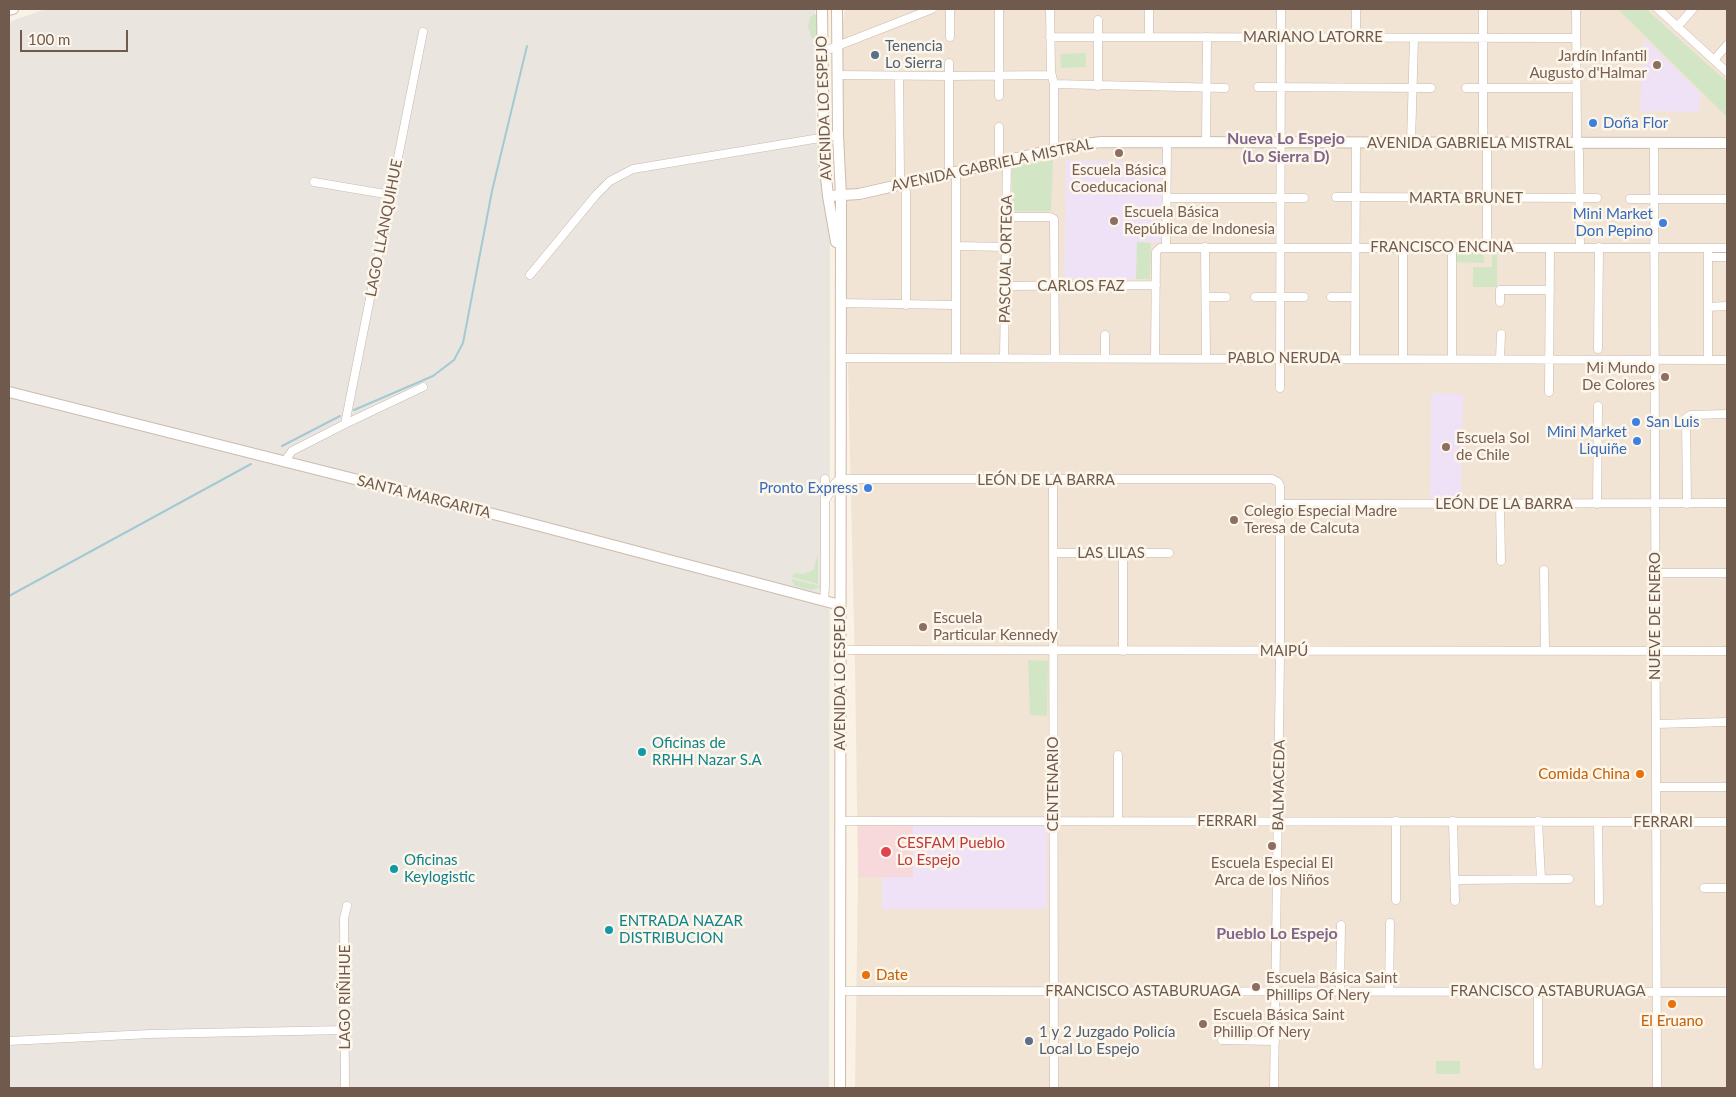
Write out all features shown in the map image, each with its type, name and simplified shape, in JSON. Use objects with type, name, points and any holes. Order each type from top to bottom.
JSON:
[{"type":"main road","points":[[9,10],[13,9]]},
{"type":"main road","name":"AVENIDA LO ESPEJO","points":[[822,9],[823,138],[828,196],[840,267]]},
{"type":"main road","name":"AVENIDA LO ESPEJO","points":[[837,9],[836,75],[841,196],[840,1088]]},
{"type":"main road","name":"AVENIDA GABRIELA MISTRAL","points":[[828,196],[859,194],[1054,150],[1102,142],[1727,143]]},
{"type":"main road","name":"SANTA MARGARITA","points":[[9,392],[517,520],[840,605]]},
{"type":"street","points":[[822,52],[932,9]]},
{"type":"street","points":[[950,9],[950,37]]},
{"type":"street","points":[[999,9],[999,96]]},
{"type":"street","points":[[1050,9],[1051,75],[1054,84],[1054,150]]},
{"type":"street","points":[[1149,9],[1149,37]]},
{"type":"street","points":[[1280,388],[1282,9]]},
{"type":"street","points":[[1356,9],[1356,38]]},
{"type":"street","points":[[1483,9],[1483,134],[1487,151],[1487,248]]},
{"type":"street","points":[[1576,9],[1580,247]]},
{"type":"street","points":[[1658,9],[1727,72]]},
{"type":"street","points":[[1677,27],[1692,10]]},
{"type":"street","points":[[1098,20],[1098,86]]},
{"type":"street","name":"LAGO LLANQUIHUE","points":[[345,424],[423,32]]},
{"type":"street","name":"MARIANO LATORRE","points":[[1050,37],[1576,38]]},
{"type":"street","points":[[1206,142],[1207,37]]},
{"type":"street","points":[[1411,142],[1414,38]]},
{"type":"street","points":[[1714,60],[1727,45]]},
{"type":"street","points":[[950,63],[952,172],[956,246],[956,358]]},
{"type":"street","points":[[836,75],[1051,75]]},
{"type":"street","points":[[899,76],[900,176],[906,192],[906,304]]},
{"type":"street","points":[[1054,84],[1225,88]]},
{"type":"street","points":[[1258,87],[1431,88]]},
{"type":"street","points":[[1466,88],[1576,88]]},
{"type":"street","name":"PASCUAL ORTEGA","points":[[999,127],[1006,217],[1004,358]]},
{"type":"street","points":[[530,276],[596,195],[610,181],[633,169],[838,135]]},
{"type":"street","points":[[1166,248],[1167,142]]},
{"type":"street","points":[[1355,358],[1356,142]]},
{"type":"street","name":"NUEVE DE ENERO","points":[[1654,143],[1653,360],[1657,1088]]},
{"type":"street","points":[[314,182],[391,196]]},
{"type":"street","name":"MARTA BRUNET","points":[[1336,197],[1597,198]]},
{"type":"street","points":[[1166,198],[1304,198]]},
{"type":"street","points":[[1630,199],[1727,199]]},
{"type":"street","points":[[1006,217],[1053,218],[1055,358]]},
{"type":"street","points":[[956,246],[1006,247]]},
{"type":"street","points":[[1403,247],[1403,359]]},
{"type":"street","points":[[1452,247],[1452,359]]},
{"type":"street","points":[[1598,349],[1599,247]]},
{"type":"street","name":"FRANCISCO ENCINA","points":[[1156,285],[1157,249],[1166,248],[1727,248]]},
{"type":"street","points":[[1206,248],[1206,358]]},
{"type":"street","points":[[1549,392],[1550,248]]},
{"type":"street","points":[[1708,248],[1708,360]]},
{"type":"street","points":[[1708,257],[1727,257]]},
{"type":"street","points":[[1156,285],[1156,358]]},
{"type":"street","name":"CARLOS FAZ","points":[[1005,286],[1156,285]]},
{"type":"street","points":[[1500,302],[1500,290],[1550,290]]},
{"type":"street","points":[[1206,297],[1226,297]]},
{"type":"street","points":[[1255,297],[1304,297]]},
{"type":"street","points":[[1331,297],[1355,297]]},
{"type":"street","points":[[840,303],[956,305]]},
{"type":"street","points":[[1708,306],[1727,306]]},
{"type":"street","points":[[1500,359],[1501,334]]},
{"type":"street","points":[[1105,335],[1105,358]]},
{"type":"street","name":"PABLO NERUDA","points":[[840,358],[1727,360]]},
{"type":"street","points":[[284,462],[292,451],[423,387]]},
{"type":"street","points":[[1597,504],[1598,406]]},
{"type":"street","points":[[1687,504],[1686,418],[1691,414],[1727,414]]},
{"type":"street","name":"AVENIDA LO ESPEJO","points":[[824,600],[826,586],[825,479]]},
{"type":"street","points":[[825,502],[840,479]]},
{"type":"street","name":"LEÓN DE LA BARRA","points":[[840,479],[1272,479],[1278,482]]},
{"type":"street","name":"CENTENARIO","points":[[1053,480],[1054,1088]]},
{"type":"street","name":"BALMACEDA","points":[[1274,1088],[1280,651],[1280,486],[1278,482]]},
{"type":"street","name":"LEÓN DE LA BARRA","points":[[1280,504],[1727,503]]},
{"type":"street","points":[[1500,504],[1501,561]]},
{"type":"street","name":"LAS LILAS","points":[[1053,553],[1169,553]]},
{"type":"street","points":[[1123,553],[1123,651]]},
{"type":"street","points":[[1544,570],[1545,651]]},
{"type":"street","points":[[1655,573],[1727,573]]},
{"type":"street","name":"MAIPÚ","points":[[841,650],[1727,651]]},
{"type":"street","points":[[1656,724],[1727,722]]},
{"type":"street","points":[[1118,754],[1118,821]]},
{"type":"street","points":[[1656,788],[1727,786]]},
{"type":"street","name":"FERRARI","points":[[840,821],[1727,822]]},
{"type":"street","points":[[1396,821],[1396,900]]},
{"type":"street","points":[[1453,821],[1455,901]]},
{"type":"street","points":[[1538,822],[1541,880]]},
{"type":"street","points":[[1598,822],[1599,902]]},
{"type":"street","points":[[1454,880],[1569,879]]},
{"type":"street","points":[[1704,888],[1727,888]]},
{"type":"street","name":"LAGO RIÑIHUE","points":[[345,1088],[344,918],[347,906]]},
{"type":"street","points":[[1389,991],[1390,922]]},
{"type":"street","points":[[1340,991],[1342,925]]},
{"type":"street","name":"FRANCISCO ASTABURUAGA","points":[[840,991],[1727,992]]},
{"type":"street","points":[[1538,991],[1538,1065]]},
{"type":"street","points":[[9,1041],[150,1034],[346,1030]]},
{"type":"street","points":[[1222,1040],[1275,1041]]},
{"type":"shaded area","points":[[46,9],[815,9],[816,136],[830,243],[829,1088],[9,1088],[9,22]]},
{"type":"shaded area","points":[[845,9],[1727,9],[1727,1088],[855,1088],[858,877],[842,31]]},
{"type":"shaded area","name":"Jardín Infantil Augusto d'Halmar","points":[[1644,38],[1700,93],[1699,112],[1640,111]]},
{"type":"shaded area","name":"Escuela Básica República de Indonesia","points":[[1066,160],[1162,163],[1163,242],[1137,242],[1136,279],[1064,278]]},
{"type":"shaded area","name":"Escuela Sol de Chile","points":[[1431,393],[1463,394],[1461,500],[1430,499]]},
{"type":"shaded area","name":"CESFAM Pueblo Lo Espejo","points":[[858,826],[913,826],[913,877],[858,877]]},
{"type":"shaded area","points":[[913,826],[1043,826],[1047,831],[1047,909],[882,909],[882,877],[913,877]]},
{"type":"green space","points":[[1618,9],[1646,9],[1727,82],[1727,117]]},
{"type":"green space","points":[[814,14],[818,15],[818,40],[815,41],[811,37],[808,27],[810,18]]},
{"type":"green space","points":[[1086,53],[1086,67],[1061,68],[1060,54]]},
{"type":"green space","points":[[1053,160],[1051,211],[1012,211],[1012,166]]},
{"type":"green space","points":[[1137,242],[1151,243],[1150,279],[1136,279]]},
{"type":"green space","points":[[1455,250],[1484,250],[1484,263],[1455,262]]},
{"type":"green space","points":[[1492,251],[1497,252],[1497,287],[1473,287],[1473,267],[1492,267]]},
{"type":"green space","points":[[818,554],[818,584],[791,577],[796,573],[804,574],[813,570]]},
{"type":"green space","points":[[791,579],[820,587],[811,590],[795,586]]},
{"type":"green space","points":[[1028,660],[1048,661],[1047,716],[1030,715]]},
{"type":"green space","points":[[1436,1061],[1460,1061],[1460,1074],[1436,1074]]},
{"type":"waterway","points":[[354,410],[433,376],[454,360],[463,343],[492,191],[527,46]]},
{"type":"waterway","points":[[282,446],[340,416]]},
{"type":"waterway","points":[[9,596],[251,464]]},
{"type":"place","name":"Tenencia Lo Sierra","points":[[875,55]]},
{"type":"place","name":"Jardín Infantil Augusto d'Halmar","points":[[1657,65]]},
{"type":"place","name":"Doña Flor","points":[[1593,123]]},
{"type":"place","name":"Escuela Básica Coeducacional","points":[[1119,153]]},
{"type":"place","name":"Escuela Básica República de Indonesia","points":[[1114,221]]},
{"type":"place","name":"Mini Market Don Pepino","points":[[1663,223]]},
{"type":"place","name":"Mi Mundo De Colores","points":[[1665,377]]},
{"type":"place","name":"San Luis","points":[[1636,422]]},
{"type":"place","name":"Mini Market Liquiñe","points":[[1637,441]]},
{"type":"place","name":"Escuela Sol de Chile","points":[[1446,447]]},
{"type":"place","name":"Pronto Express","points":[[868,488]]},
{"type":"place","name":"Colegio Especial Madre Teresa de Calcuta","points":[[1234,520]]},
{"type":"place","name":"Escuela Particular Kennedy","points":[[923,627]]},
{"type":"place","name":"Oficinas de RRHH Nazar S.A","points":[[642,752]]},
{"type":"place","name":"Comida China","points":[[1640,774]]},
{"type":"place","name":"Escuela Especial El Arca de los Niños","points":[[1272,846]]},
{"type":"place","name":"CESFAM Pueblo Lo Espejo","points":[[886,852]]},
{"type":"place","name":"Oficinas Keylogistic","points":[[394,869]]},
{"type":"place","name":"ENTRADA NAZAR DISTRIBUCION","points":[[609,930]]},
{"type":"place","name":"Date","points":[[866,975]]},
{"type":"place","name":"Escuela Básica Saint Phillips Of Nery","points":[[1256,987]]},
{"type":"place","name":"El Eruano","points":[[1672,1004]]},
{"type":"place","name":"Escuela Básica Saint Phillip Of Nery","points":[[1203,1024]]},
{"type":"place","name":"1 y 2 Juzgado Policía Local Lo Espejo","points":[[1029,1041]]},
{"type":"district","name":"Nueva Lo Espejo (Lo Sierra D)","points":[[1286,148]]},
{"type":"district","name":"Pueblo Lo Espejo","points":[[1277,934]]}]
